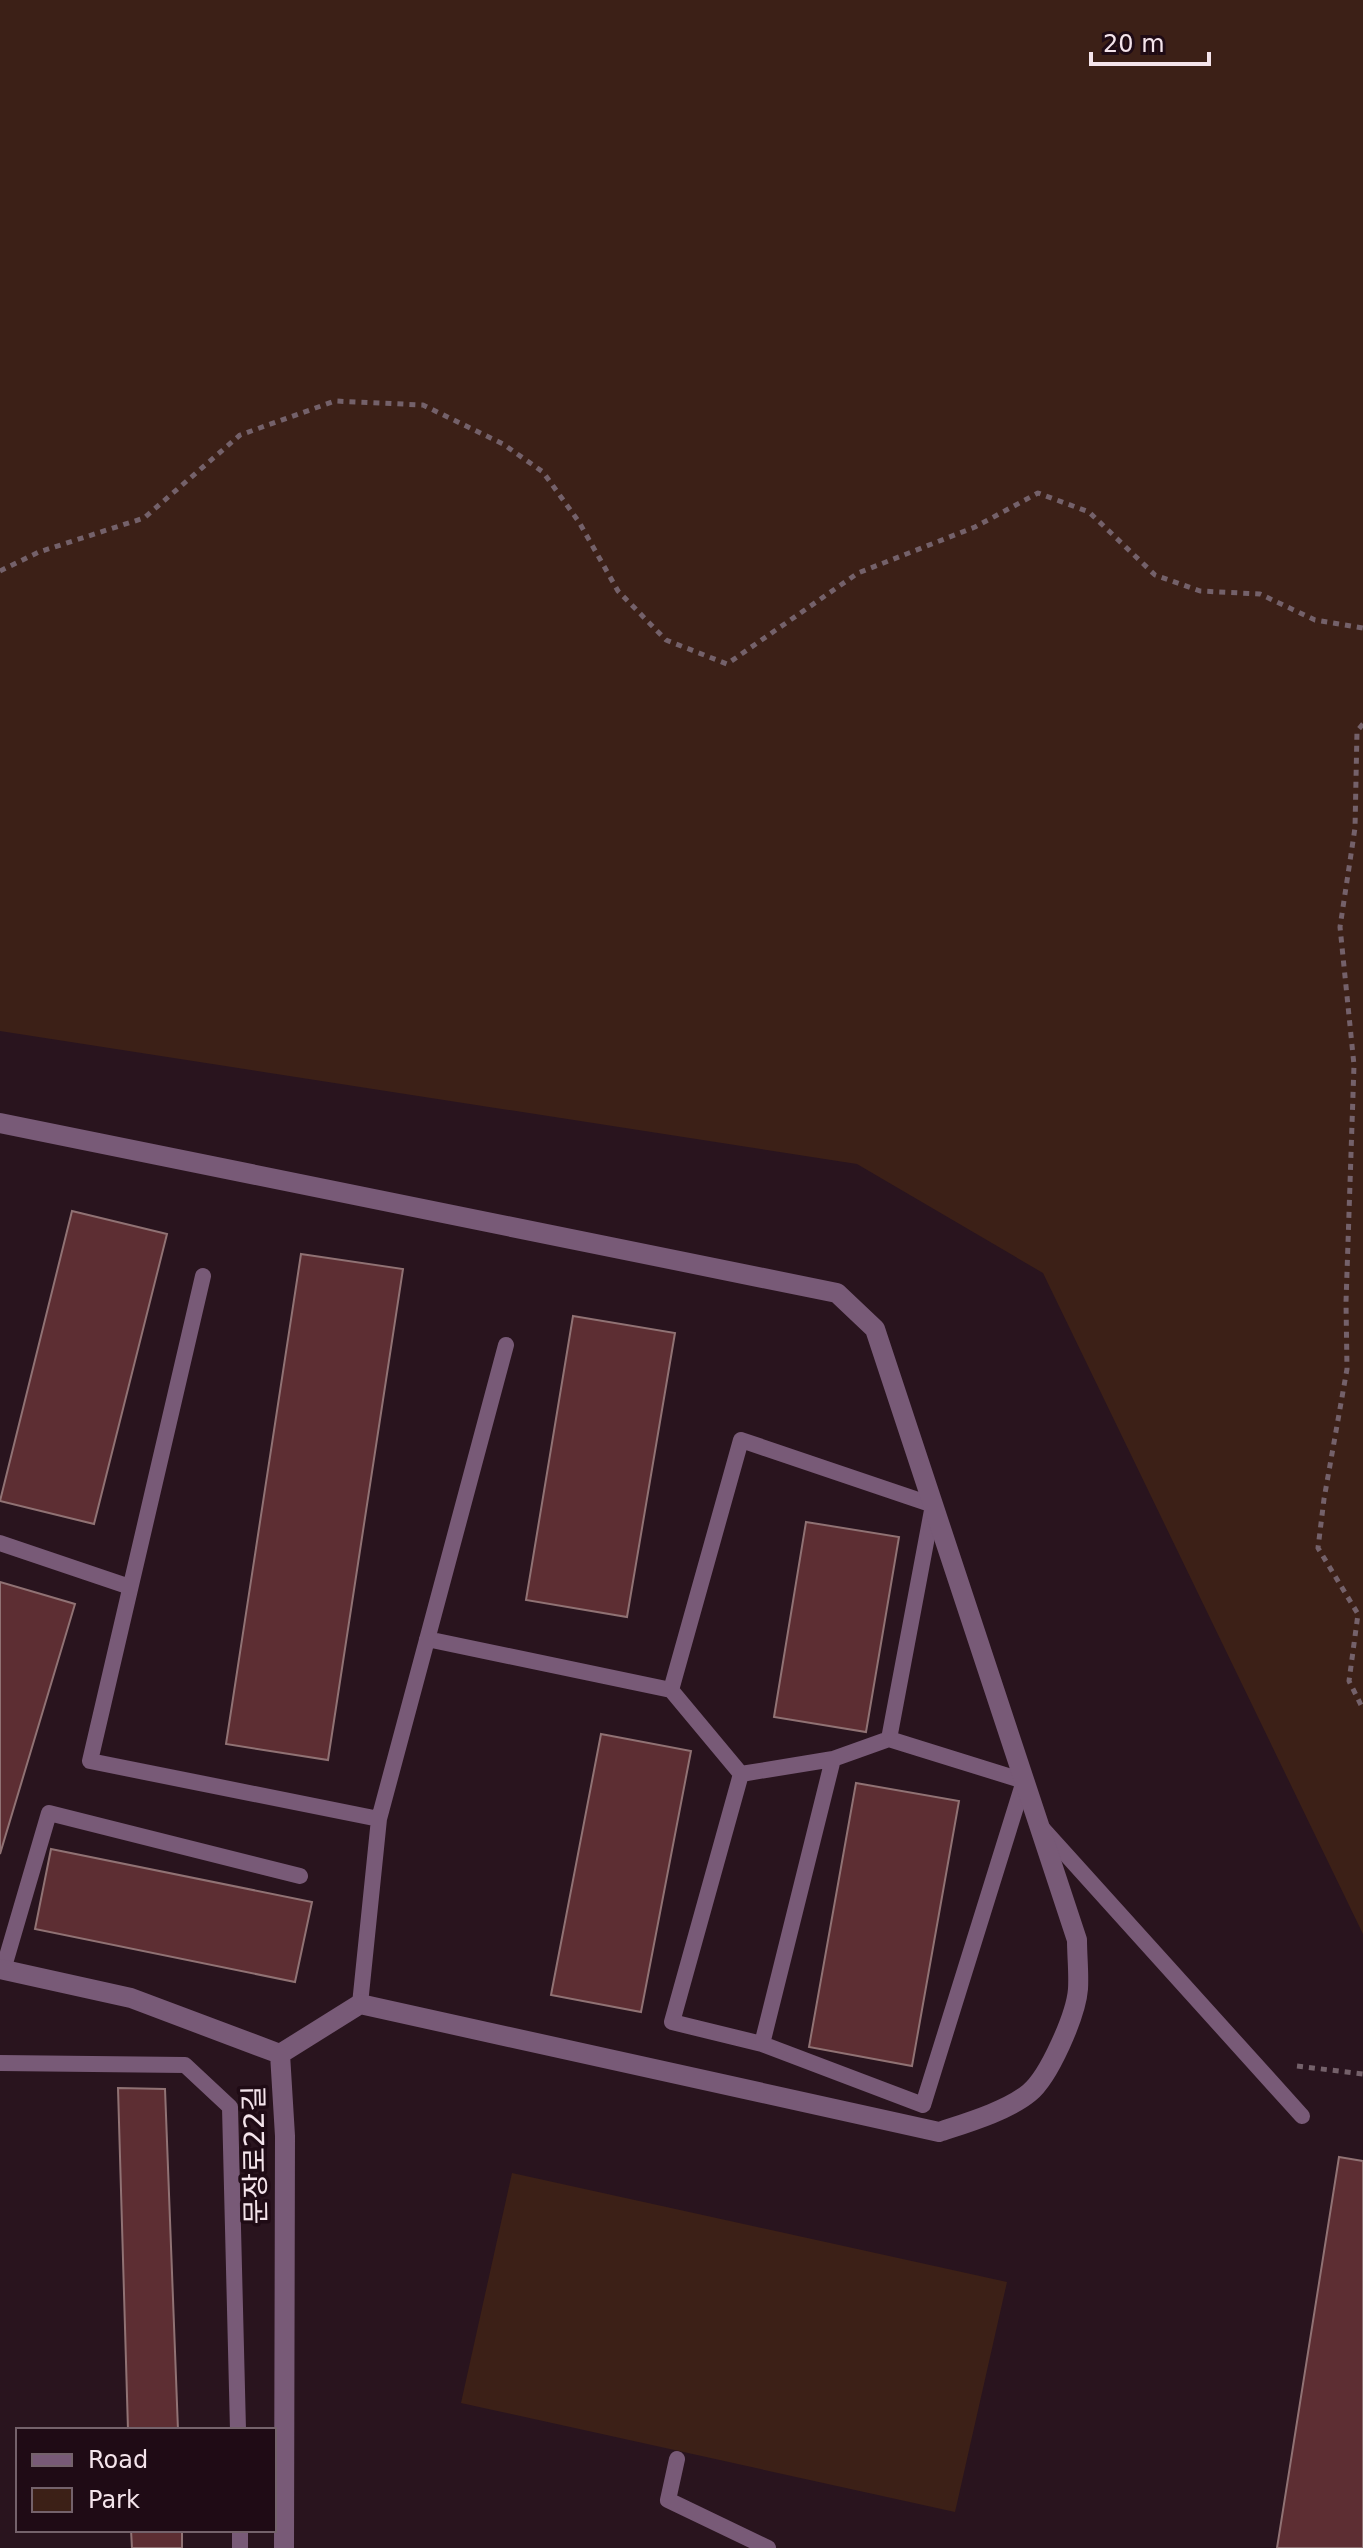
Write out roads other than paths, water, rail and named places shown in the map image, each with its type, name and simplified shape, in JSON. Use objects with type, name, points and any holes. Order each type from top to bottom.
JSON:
[{"type":"street","points":[[0,1123],[837,1293],[875,1329],[1077,1940],[1078,1990],[1070,2021],[1054,2058],[1030,2093],[992,2113],[939,2132],[360,2004],[280,2054]]},
{"type":"street","name":"문장로22길","points":[[2,1969],[131,1998],[280,2054],[285,2136],[284,2548]]},
{"type":"lane","points":[[203,1276],[90,1761],[379,1819]]},
{"type":"lane","points":[[360,2004],[379,1819],[506,1345]]},
{"type":"lane","points":[[671,1690],[741,1440],[933,1505],[889,1739]]},
{"type":"lane","points":[[0,1543],[130,1587]]},
{"type":"lane","points":[[427,1639],[671,1690],[741,1774]]},
{"type":"lane","points":[[889,1739],[1024,1781],[923,2105],[762,2044],[672,2022],[741,1774],[833,1759],[889,1739]]},
{"type":"lane","points":[[762,2044],[833,1759]]},
{"type":"lane","points":[[2,1969],[49,1813],[300,1876]]},
{"type":"lane","points":[[1039,1824],[1302,2116]]},
{"type":"lane","points":[[0,2063],[185,2065],[230,2107],[238,2428]]},
{"type":"lane","points":[[677,2459],[668,2500],[768,2548]]}]
